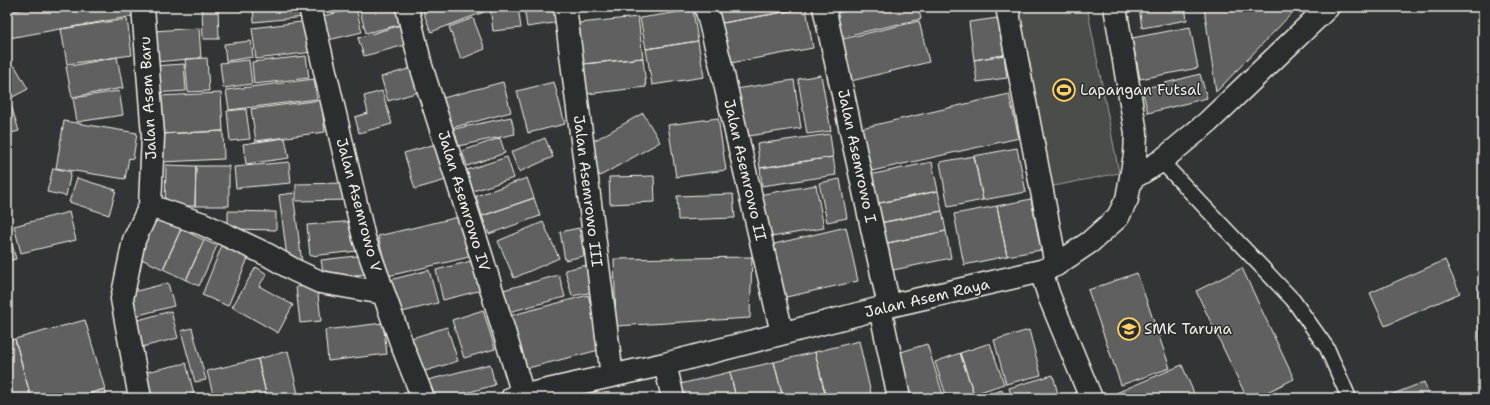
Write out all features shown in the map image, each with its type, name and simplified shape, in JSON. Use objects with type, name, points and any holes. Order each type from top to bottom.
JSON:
[{"type":"street","name":"Jalan Asem Baru","points":[[140,398],[122,299],[134,240],[150,206],[153,135],[143,7]]},
{"type":"street","name":"Jalan Asemrowo V","points":[[310,7],[364,238],[383,293],[423,398]]},
{"type":"street","name":"Jalan Asemrowo IV","points":[[406,7],[421,66],[482,258],[518,397]]},
{"type":"street","name":"Jalan Asemrowo III","points":[[565,7],[612,376]]},
{"type":"street","name":"Jalan Asemrowo II","points":[[706,7],[723,74],[782,333]]},
{"type":"street","name":"Jalan Asemrowo I","points":[[824,7],[884,307],[899,398]]},
{"type":"street","points":[[1006,7],[1048,268],[1049,296],[1091,398]]},
{"type":"street","name":"Jalan Asem Raya","points":[[518,397],[665,364],[884,307],[1048,268],[1090,242],[1118,216],[1127,199],[1136,155],[1136,133],[1115,7]]},
{"type":"street","points":[[1131,180],[1161,160],[1208,122],[1328,7]]},
{"type":"street","points":[[150,206],[203,224],[320,282],[383,293]]},
{"type":"street","points":[[665,364],[673,398]]},
{"type":"lane","points":[[1161,160],[1293,300],[1327,348],[1349,398]]},
{"type":"shaded area","name":"Lapangan Futsal","points":[[1010,7],[1087,7],[1119,173],[1044,188]]},
{"type":"building","points":[[37,7],[132,7],[134,16],[9,38],[7,29],[7,12]]},
{"type":"building","points":[[202,7],[218,7],[219,39],[203,39]]},
{"type":"building","points":[[253,7],[304,7],[305,17],[254,22]]},
{"type":"building","points":[[399,7],[403,24],[366,33],[359,8]]},
{"type":"building","points":[[435,7],[482,7],[484,12],[431,32],[423,11]]},
{"type":"building","points":[[490,7],[518,7],[521,28],[493,31]]},
{"type":"building","points":[[524,7],[558,7],[560,22],[527,27]]},
{"type":"building","points":[[714,7],[805,7],[806,8],[717,24]]},
{"type":"building","points":[[829,7],[863,7],[831,14]]},
{"type":"building","points":[[863,7],[918,7],[921,19],[836,38],[831,14]]},
{"type":"building","points":[[1139,7],[1185,7],[1187,20],[1142,28]]},
{"type":"building","points":[[1204,7],[1295,7],[1296,9],[1216,92]]},
{"type":"building","points":[[356,8],[362,32],[324,41],[319,17]]},
{"type":"building","points":[[806,8],[813,48],[725,64],[717,24]]},
{"type":"building","points":[[693,10],[698,41],[646,49],[640,18]]},
{"type":"building","points":[[638,17],[643,58],[583,64],[579,23]]},
{"type":"building","points":[[473,18],[485,49],[461,59],[449,27]]},
{"type":"building","points":[[998,18],[1004,55],[974,60],[969,22]]},
{"type":"building","points":[[127,19],[132,55],[67,64],[61,29]]},
{"type":"building","points":[[309,21],[313,52],[256,59],[252,28]]},
{"type":"building","points":[[919,21],[929,62],[843,83],[834,41]]},
{"type":"building","points":[[404,24],[409,44],[364,56],[358,38]]},
{"type":"building","points":[[1190,27],[1198,68],[1140,79],[1132,38]]},
{"type":"building","points":[[199,28],[201,58],[155,62],[153,31]]},
{"type":"building","points":[[251,41],[253,57],[226,61],[224,44]]},
{"type":"building","points":[[698,41],[704,77],[652,85],[646,49]]},
{"type":"building","points":[[1004,55],[1007,78],[977,82],[974,60]]},
{"type":"building","points":[[306,56],[309,78],[254,84],[252,62]]},
{"type":"building","points":[[117,57],[123,88],[72,97],[66,67]]},
{"type":"building","points":[[207,58],[209,91],[188,92],[185,59]]},
{"type":"building","points":[[643,58],[646,87],[587,94],[583,64]]},
{"type":"building","points":[[249,60],[252,84],[223,88],[220,63]]},
{"type":"building","points":[[184,64],[186,91],[152,93],[151,66]]},
{"type":"building","points":[[15,66],[28,89],[7,100],[7,71]]},
{"type":"building","points":[[415,67],[422,91],[388,101],[381,77]]},
{"type":"building","points":[[1200,74],[1207,98],[1148,113],[1142,89]]},
{"type":"building","points":[[821,75],[831,131],[807,134],[798,79]]},
{"type":"building","points":[[314,79],[317,99],[229,110],[226,90]]},
{"type":"building","points":[[794,80],[801,128],[742,137],[735,89]]},
{"type":"building","points":[[503,82],[511,112],[451,128],[443,98]]},
{"type":"building","points":[[554,82],[565,124],[528,133],[517,91]]},
{"type":"building","points":[[119,91],[123,115],[77,122],[73,98]]},
{"type":"building","points":[[382,91],[392,124],[359,133],[355,117],[368,113],[364,96]]},
{"type":"building","points":[[221,93],[223,131],[160,134],[158,96]]},
{"type":"building","points":[[1009,94],[1019,138],[863,173],[853,130]]},
{"type":"building","points":[[321,100],[325,132],[256,141],[251,109]]},
{"type":"building","points":[[11,105],[19,131],[7,134],[7,106]]},
{"type":"building","points":[[246,109],[250,139],[230,141],[227,111]]},
{"type":"building","points":[[643,113],[660,142],[600,176],[583,147]]},
{"type":"building","points":[[511,117],[515,134],[458,146],[454,129]]},
{"type":"building","points":[[718,118],[726,170],[676,177],[668,125]]},
{"type":"building","points":[[64,121],[137,133],[133,159],[129,158],[125,179],[56,168]]},
{"type":"building","points":[[223,131],[224,159],[162,162],[160,134]]},
{"type":"building","points":[[830,134],[833,157],[760,168],[757,144]]},
{"type":"building","points":[[285,138],[289,158],[246,164],[243,144]]},
{"type":"building","points":[[500,138],[505,153],[467,166],[462,151]]},
{"type":"building","points":[[545,138],[553,157],[519,172],[511,152]]},
{"type":"building","points":[[436,144],[446,180],[415,189],[404,153]]},
{"type":"building","points":[[1017,148],[1026,192],[983,200],[974,156]]},
{"type":"building","points":[[974,156],[983,200],[948,207],[940,162]]},
{"type":"building","points":[[507,157],[514,178],[473,191],[467,170]]},
{"type":"building","points":[[833,157],[836,175],[762,186],[760,168]]},
{"type":"building","points":[[289,162],[291,183],[236,188],[234,167]]},
{"type":"building","points":[[932,162],[938,191],[870,205],[864,176]]},
{"type":"building","points":[[166,165],[196,166],[195,206],[165,206]]},
{"type":"building","points":[[196,166],[229,166],[229,206],[195,206]]},
{"type":"building","points":[[53,168],[71,172],[66,196],[47,192]]},
{"type":"building","points":[[654,176],[655,202],[610,204],[609,177]]},
{"type":"building","points":[[77,178],[116,190],[109,215],[69,202]]},
{"type":"building","points":[[527,178],[534,198],[482,216],[476,196]]},
{"type":"building","points":[[840,179],[847,218],[827,222],[819,183]]},
{"type":"building","points":[[347,183],[348,200],[296,201],[296,184]]},
{"type":"building","points":[[816,185],[824,228],[766,238],[758,195]]},
{"type":"building","points":[[938,191],[942,211],[874,224],[870,205]]},
{"type":"building","points":[[293,193],[302,263],[288,265],[279,195]]},
{"type":"building","points":[[733,194],[735,218],[678,220],[677,196]]},
{"type":"building","points":[[534,198],[540,216],[489,234],[482,216]]},
{"type":"building","points":[[1031,199],[1041,250],[1007,256],[997,206]]},
{"type":"building","points":[[997,206],[1007,256],[964,265],[954,214]]},
{"type":"building","points":[[228,211],[276,212],[276,230],[228,229]]},
{"type":"building","points":[[942,211],[946,231],[878,245],[874,224]]},
{"type":"building","points":[[69,212],[76,240],[21,253],[14,226]]},
{"type":"building","points":[[154,217],[181,229],[163,269],[137,257]]},
{"type":"building","points":[[459,217],[469,257],[388,276],[378,236]]},
{"type":"building","points":[[355,221],[358,251],[310,256],[307,225]]},
{"type":"building","points":[[543,222],[559,258],[514,278],[498,241]]},
{"type":"building","points":[[7,225],[16,259],[7,261]]},
{"type":"building","points":[[846,227],[858,281],[782,298],[770,245]]},
{"type":"building","points":[[579,228],[584,256],[565,260],[560,232]]},
{"type":"building","points":[[181,229],[204,240],[186,280],[163,269]]},
{"type":"building","points":[[946,231],[951,258],[884,272],[878,245]]},
{"type":"building","points":[[204,240],[217,246],[199,286],[186,280]]},
{"type":"building","points":[[224,240],[251,251],[228,306],[202,295]]},
{"type":"building","points":[[365,255],[366,274],[324,278],[321,260]]},
{"type":"building","points":[[752,257],[750,318],[616,326],[614,259]]},
{"type":"building","points":[[475,260],[482,290],[443,300],[436,270]]},
{"type":"building","points":[[1445,260],[1460,293],[1385,326],[1370,293]]},
{"type":"building","points":[[587,265],[593,292],[572,296],[565,270]]},
{"type":"building","points":[[256,267],[267,274],[259,286],[293,305],[278,333],[232,307]]},
{"type":"building","points":[[1242,268],[1294,379],[1255,398],[1247,398],[1196,291]]},
{"type":"building","points":[[429,270],[438,303],[398,313],[390,280]]},
{"type":"building","name":"SMK Taruna","points":[[1137,273],[1170,368],[1121,385],[1088,290]]},
{"type":"building","points":[[559,275],[565,297],[509,312],[503,290]]},
{"type":"building","points":[[168,283],[174,306],[131,317],[125,294]]},
{"type":"building","points":[[317,285],[321,321],[300,323],[296,287]]},
{"type":"building","points":[[1483,289],[1483,349],[1480,350],[1478,290]]},
{"type":"building","points":[[588,295],[603,349],[524,369],[509,316]]},
{"type":"building","points":[[483,310],[495,349],[464,358],[452,320]]},
{"type":"building","points":[[171,311],[178,338],[138,348],[131,322]]},
{"type":"building","points":[[85,320],[105,389],[74,398],[31,398],[15,339]]},
{"type":"building","points":[[383,323],[387,354],[328,361],[325,330]]},
{"type":"building","points":[[447,327],[458,361],[422,372],[412,338]]},
{"type":"building","points":[[192,328],[206,380],[195,382],[181,331]]},
{"type":"building","points":[[1029,330],[1041,375],[1006,384],[994,340]]},
{"type":"building","points":[[15,339],[31,398],[7,398],[7,341]]},
{"type":"building","points":[[859,341],[872,398],[826,398],[815,352]]},
{"type":"building","points":[[990,343],[1004,384],[974,394],[960,353]]},
{"type":"building","points":[[927,344],[944,398],[906,398],[891,355]]},
{"type":"building","points":[[1483,349],[1483,397],[1480,350]]},
{"type":"building","points":[[288,351],[299,398],[267,398],[258,359]]},
{"type":"building","points":[[815,352],[826,398],[783,398],[774,362]]},
{"type":"building","points":[[960,353],[974,394],[961,398],[947,398],[935,362]]},
{"type":"building","points":[[258,359],[267,398],[214,398],[207,371]]},
{"type":"building","points":[[774,362],[783,398],[736,398],[730,372]]},
{"type":"building","points":[[186,363],[194,394],[177,398],[152,398],[146,372]]},
{"type":"building","points":[[490,364],[495,385],[448,398],[428,398],[424,381]]},
{"type":"building","points":[[1182,365],[1196,398],[1110,398],[1109,396]]},
{"type":"building","points":[[730,372],[736,398],[683,398],[680,384]]},
{"type":"building","points":[[1053,375],[1059,398],[1012,398],[1009,388]]},
{"type":"building","points":[[1424,382],[1430,398],[1383,398]]},
{"type":"building","points":[[105,389],[107,398],[74,398]]},
{"type":"building","points":[[1002,390],[1004,398],[976,398]]},
{"type":"place","name":"Lapangan Futsal","points":[[1064,90]]},
{"type":"place","name":"SMK Taruna","points":[[1129,329]]}]
